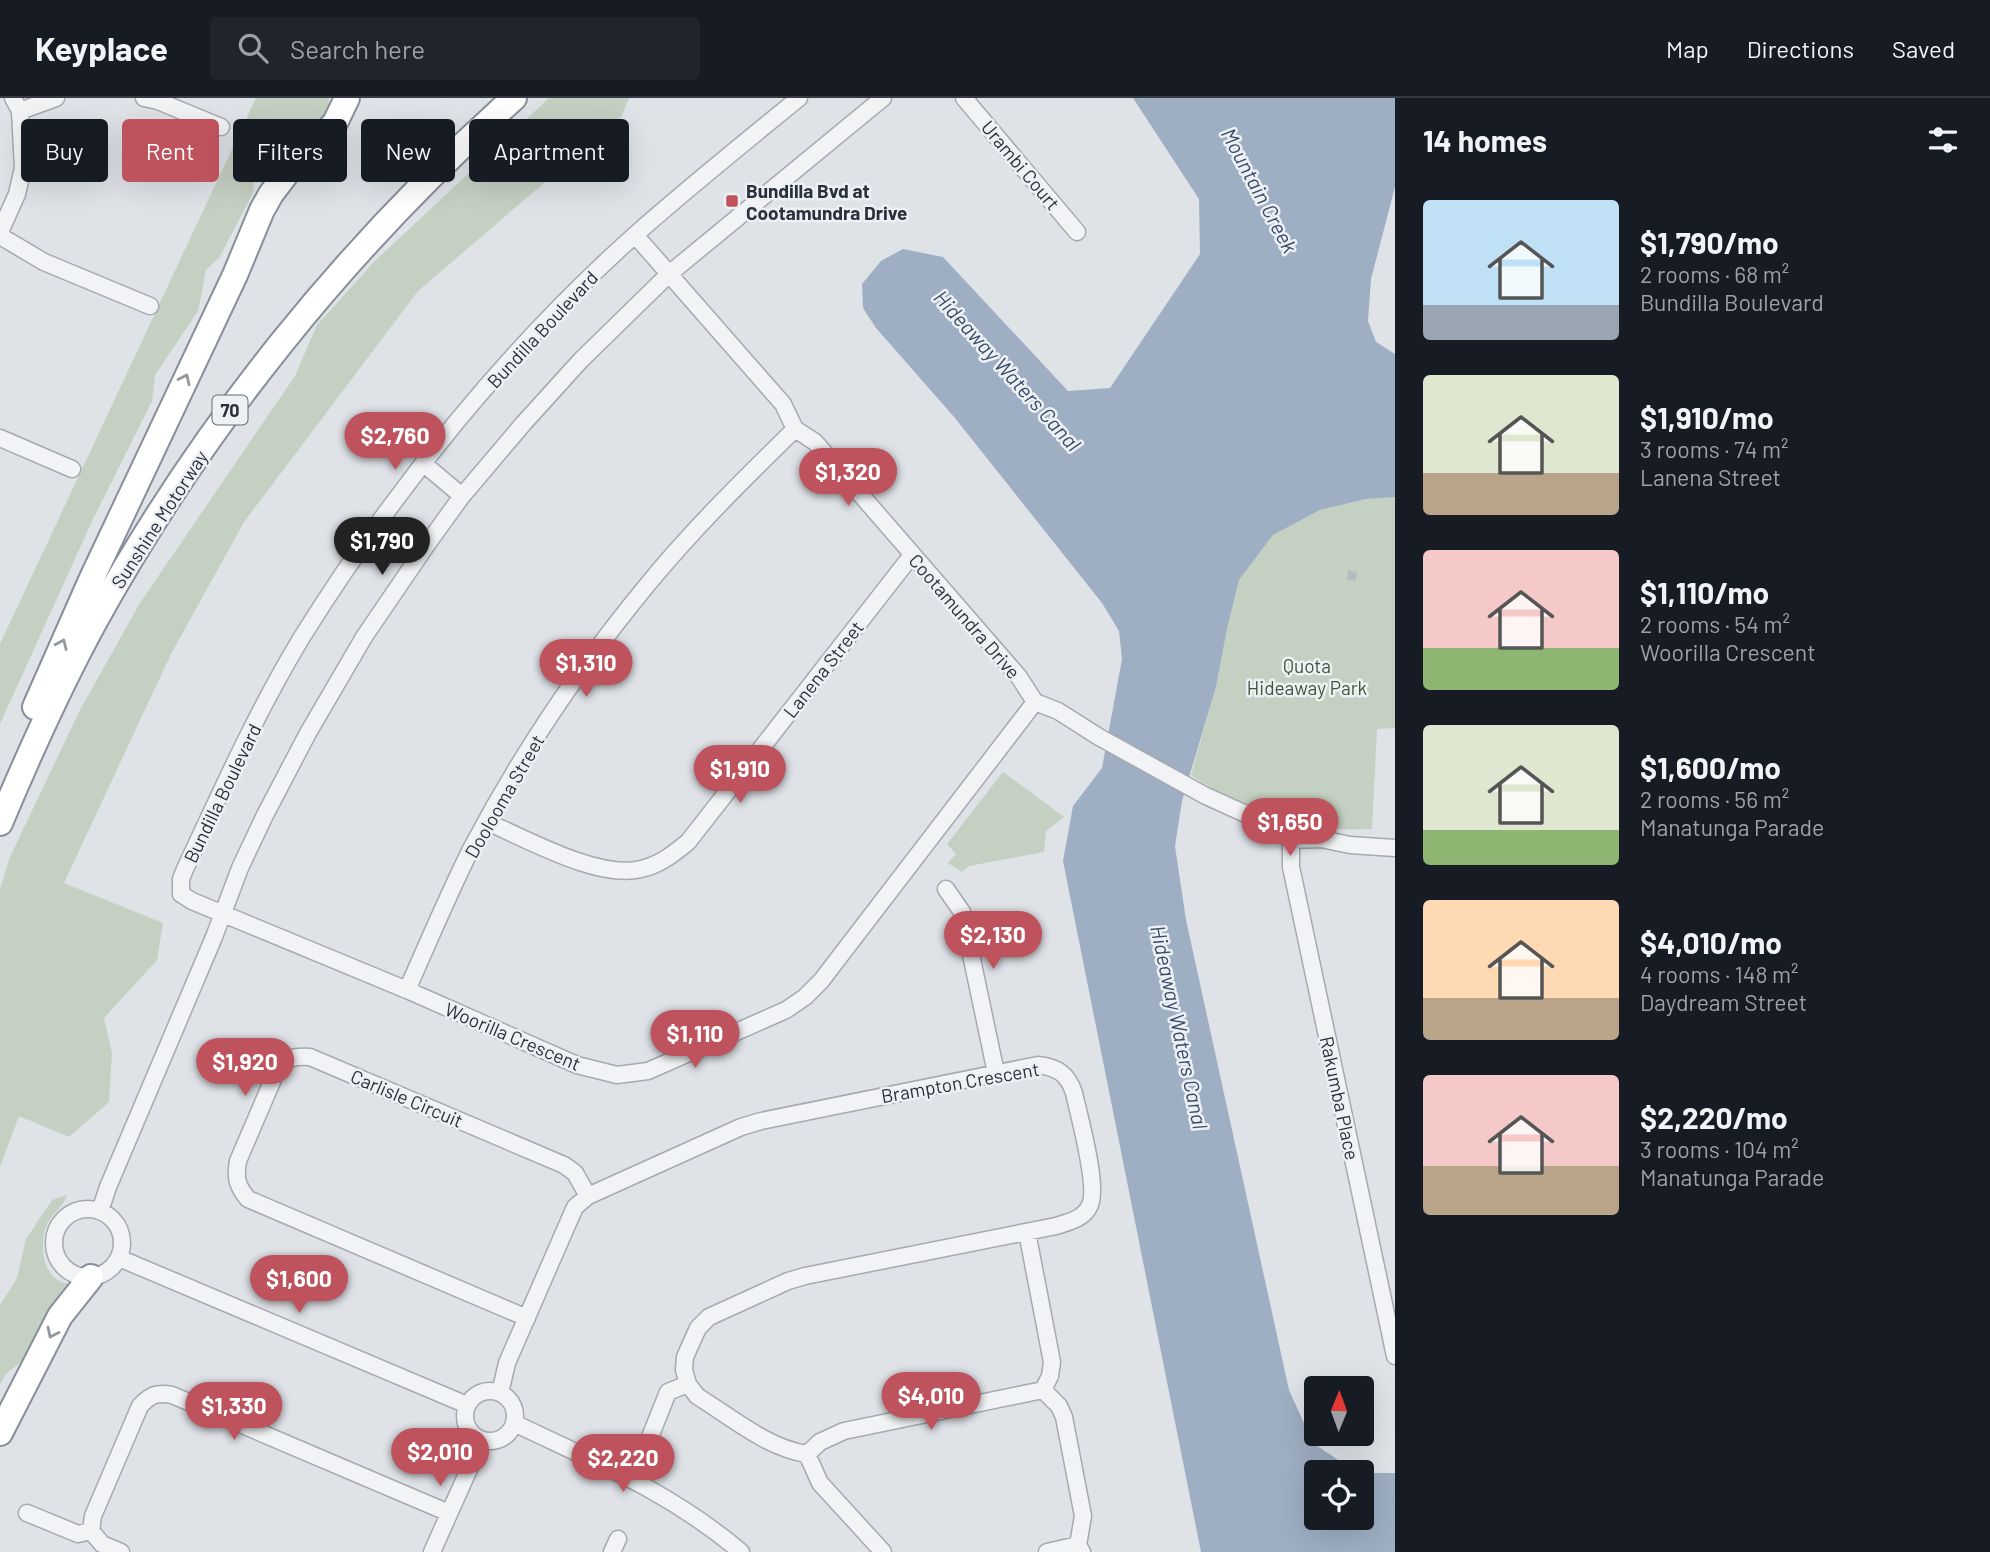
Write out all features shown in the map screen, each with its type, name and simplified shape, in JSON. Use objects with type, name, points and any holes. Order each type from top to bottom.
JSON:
[{"type":"highway","points":[[20,776],[16,755],[38,698],[97,566],[235,275],[262,210],[293,165],[335,123],[347,98]]},
{"type":"highway","name":"Sunshine Motorway","points":[[0,823],[41,729],[95,621],[156,520],[226,416],[300,321],[367,242],[441,166],[514,98]]},
{"type":"highway","points":[[0,1433],[60,1317],[91,1277]]},
{"type":"street","points":[[56,98],[17,104],[23,168],[17,194],[0,234],[44,262],[150,306]]},
{"type":"street","points":[[145,98],[221,127]]},
{"type":"street","name":"Bundilla Boulevard","points":[[223,914],[181,894],[181,879],[243,745],[302,638],[364,544],[424,464],[495,378],[575,292],[635,235],[799,98]]},
{"type":"street","points":[[100,1211],[240,868],[265,815],[308,733],[364,638],[462,496],[581,360],[668,274],[883,98]]},
{"type":"street","name":"Urambi Court","points":[[964,98],[1077,232]]},
{"type":"street","name":"Cootamundra Drive","points":[[635,235],[783,404],[795,429],[815,442],[1019,677],[1035,702]]},
{"type":"street","name":"Doolooma Street","points":[[407,990],[471,850],[533,743],[589,662],[648,584],[723,500],[795,429]]},
{"type":"street","points":[[0,438],[72,469]]},
{"type":"street","points":[[424,464],[462,496]]},
{"type":"street","name":"Lanena Street","points":[[487,822],[586,864],[610,870],[640,870],[667,859],[688,842],[912,555]]},
{"type":"street","points":[[1035,702],[1058,711],[1099,737],[1204,795],[1273,827],[1291,840],[1321,839],[1350,845],[1395,848]]},
{"type":"street","name":"Woorilla Crescent","points":[[223,914],[407,990],[577,1065],[617,1075],[648,1071],[786,1010],[805,997],[821,981],[1035,702]]},
{"type":"street","name":"Rakumba Place","points":[[1291,840],[1291,867],[1395,1356]]},
{"type":"street","points":[[946,889],[962,912],[996,1073]]},
{"type":"street","name":"Carlisle Circuit","points":[[527,1318],[248,1199],[238,1188],[235,1174],[277,1070],[284,1060],[296,1056],[310,1058],[564,1165],[575,1173],[588,1196]]},
{"type":"street","name":"Brampton Crescent","points":[[500,1393],[508,1363],[575,1207],[588,1196],[741,1127],[1038,1065],[1052,1066],[1071,1082],[1093,1188],[1089,1209],[1076,1219],[1027,1232],[806,1276],[765,1291],[709,1317],[698,1328],[685,1357],[684,1370],[688,1384]]},
{"type":"street","points":[[75,1211],[100,1211],[111,1217],[118,1226],[122,1237],[119,1258],[112,1268],[102,1274],[79,1276],[60,1263],[53,1240],[65,1217],[75,1211]]},
{"type":"street","points":[[1027,1232],[1052,1362],[1050,1376],[1043,1390]]},
{"type":"street","points":[[119,1258],[467,1405]]},
{"type":"street","points":[[650,1437],[668,1392],[688,1384],[697,1396],[776,1445],[792,1452],[807,1454]]},
{"type":"street","points":[[807,1454],[820,1442],[844,1431],[1043,1390]]},
{"type":"street","points":[[1043,1390],[1059,1406],[1063,1417],[1083,1516],[1080,1549],[1047,1552]]},
{"type":"street","points":[[121,1552],[102,1544],[91,1531],[93,1516],[140,1406],[148,1397],[159,1393],[184,1400],[449,1513]]},
{"type":"street","points":[[479,1393],[500,1393],[514,1407],[514,1423],[505,1436],[498,1440],[482,1440],[468,1429],[465,1413],[467,1405],[479,1393]]},
{"type":"street","points":[[514,1423],[621,1472],[665,1496],[740,1552]]},
{"type":"street","points":[[432,1552],[482,1440]]},
{"type":"street","points":[[807,1454],[820,1483],[883,1552]]},
{"type":"street","points":[[27,1513],[78,1534],[91,1531]]},
{"type":"green space","points":[[256,98],[329,98],[328,115],[325,119],[246,119]]},
{"type":"green space","points":[[549,98],[629,98],[619,119],[527,119]]},
{"type":"green space","points":[[233,147],[233,182],[254,182],[253,193],[219,258],[206,270],[198,311],[155,375],[152,401],[93,519],[0,724],[0,644],[217,182],[219,182]]},
{"type":"green space","points":[[469,173],[469,182],[545,182],[418,291],[244,522],[171,654],[64,883],[163,923],[157,960],[104,1018],[112,1053],[109,1102],[69,1137],[19,1116],[0,1167],[0,889],[10,857],[80,710],[140,603],[295,376],[317,325],[375,261]]},
{"type":"green space","name":"Quota Hideaway Park","points":[[1395,497],[1395,728],[1377,729],[1372,829],[1323,827],[1277,817],[1233,800],[1191,775],[1216,687],[1239,580],[1273,535],[1320,510],[1366,499]]},
{"type":"green space","points":[[1003,772],[1064,817],[1046,831],[1044,852],[969,866],[962,872],[948,863],[956,854],[947,844]]},
{"type":"green space","points":[[67,1195],[45,1229],[44,1255],[54,1277],[63,1283],[78,1285],[32,1353],[6,1374],[0,1384],[0,1305],[17,1278],[26,1239],[52,1200]]},
{"type":"water","points":[[1133,98],[1395,98],[1395,187],[1371,279],[1368,321],[1376,342],[1395,354],[1395,497],[1366,499],[1320,510],[1273,535],[1239,580],[1216,687],[1182,801],[1175,846],[1186,920],[1289,1390],[1304,1423],[1304,1446],[1317,1446],[1338,1460],[1304,1460],[1304,1530],[1374,1530],[1374,1473],[1395,1473],[1395,1552],[1201,1552],[1063,861],[1073,806],[1102,768],[1122,659],[1119,631],[1102,603],[955,418],[876,328],[863,308],[862,284],[881,261],[903,249],[943,257],[1068,391],[1110,388],[1200,254],[1199,199]]},
{"type":"building","points":[[1348,570],[1357,572],[1356,581],[1347,580]]},
{"type":"place","name":"Bundilla Bvd at Cootamundra Drive","points":[[732,201]]},
{"type":"water label","name":"Mountain Creek","points":[[1260,190]]},
{"type":"water label","name":"Hideaway Waters Canal","points":[[1008,370]]},
{"type":"water label","name":"Hideaway Waters Canal","points":[[1180,1027]]}]
